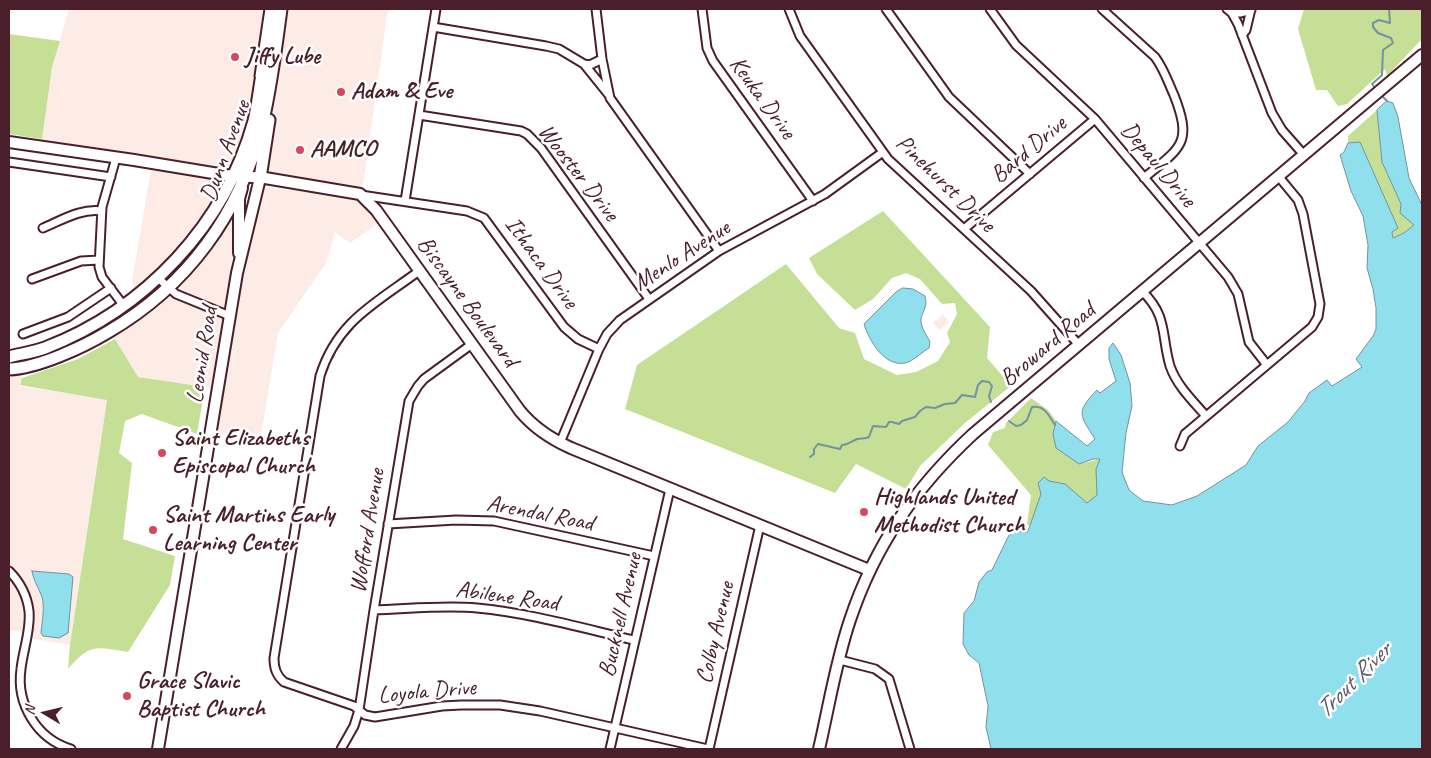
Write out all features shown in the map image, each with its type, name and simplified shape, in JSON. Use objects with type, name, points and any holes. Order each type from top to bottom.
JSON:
[{"type":"main road","name":"Dunn Avenue","points":[[9,369],[37,363],[90,342],[138,313],[168,287],[213,237],[233,204],[254,118],[271,9]]},
{"type":"main road","name":"Dunn Avenue","points":[[9,357],[45,348],[84,329],[124,306],[158,278],[192,242],[239,176],[262,125],[281,9]]},
{"type":"main road","points":[[260,178],[274,79],[273,67]]},
{"type":"street","points":[[405,202],[436,9]]},
{"type":"street","points":[[596,9],[602,59],[610,98]]},
{"type":"street","name":"Keuka Drive","points":[[702,9],[707,48],[713,61],[813,201]]},
{"type":"street","name":"Pinehurst Drive","points":[[789,9],[800,36],[883,152],[1031,291],[1079,345]]},
{"type":"street","points":[[886,9],[949,97],[1030,174]]},
{"type":"street","name":"Depaul Drive","points":[[990,9],[1016,45],[1096,119],[1234,285],[1249,342],[1267,365]]},
{"type":"street","points":[[1102,9],[1161,64],[1182,116],[1183,132],[1180,144],[1172,155],[1144,178]]},
{"type":"street","points":[[1230,11],[1241,13],[1251,10]]},
{"type":"street","points":[[1242,35],[1246,30],[1251,10]]},
{"type":"street","points":[[1230,11],[1242,35],[1272,113],[1282,130],[1304,155]]},
{"type":"street","points":[[269,21],[271,26],[271,42],[273,47],[276,48]]},
{"type":"street","points":[[433,27],[560,49],[584,64],[719,251]]},
{"type":"street","points":[[584,64],[590,65],[602,59]]},
{"type":"street","name":"Broward Road","points":[[820,749],[850,621],[869,570],[915,495],[938,468],[972,434],[1369,100],[1421,59]]},
{"type":"street","name":"Wooster Drive","points":[[419,115],[521,131],[527,134],[541,148],[649,299]]},
{"type":"street","name":"Bard Drive","points":[[964,229],[1096,119]]},
{"type":"street","points":[[9,142],[360,194]]},
{"type":"street","name":"Menlo Avenue","points":[[560,443],[599,349],[612,327],[719,251],[813,201],[883,152]]},
{"type":"street","points":[[116,158],[103,200],[100,260],[101,273],[124,306]]},
{"type":"street","points":[[9,162],[111,177]]},
{"type":"street","name":"Leonid Road","points":[[158,749],[238,264],[239,176]]},
{"type":"street","points":[[1180,446],[1186,434],[1312,327],[1318,317],[1320,304],[1304,214],[1298,200],[1279,177]]},
{"type":"street","name":"Leonid Road","points":[[238,264],[245,244],[260,178]]},
{"type":"street","name":"Ithaca Drive","points":[[360,194],[467,211],[484,218],[564,326],[578,339],[599,349]]},
{"type":"street","name":"Biscayne Boulevard","points":[[360,194],[376,210],[528,420],[543,434],[560,443],[670,489],[869,570]]},
{"type":"street","points":[[43,228],[81,212],[88,210],[102,211]]},
{"type":"street","points":[[32,279],[81,260],[100,260]]},
{"type":"street","name":"Loyola Drive","points":[[419,271],[351,321],[337,338],[323,366],[274,658],[276,671],[284,682],[359,710],[365,715],[375,717],[442,706],[469,704],[500,706],[540,711],[708,749]]},
{"type":"street","points":[[158,278],[176,294],[230,316]]},
{"type":"street","points":[[23,334],[68,317],[111,288]]},
{"type":"street","points":[[1142,291],[1153,303],[1163,322],[1170,366],[1175,378],[1206,416]]},
{"type":"street","points":[[84,329],[90,342]]},
{"type":"street","name":"Wofford Avenue","points":[[341,749],[357,720],[359,710],[409,401],[424,379],[472,344]]},
{"type":"street","name":"Bucknell Avenue","points":[[610,749],[670,489]]},
{"type":"street","name":"Arendal Road","points":[[388,524],[456,520],[494,521],[654,556]]},
{"type":"street","name":"Colby Avenue","points":[[708,749],[760,526]]},
{"type":"street","points":[[9,571],[19,583],[24,593],[29,613],[20,678],[22,698],[26,709],[38,728],[55,743],[71,749]]},
{"type":"street","name":"Abilene Road","points":[[374,610],[456,607],[490,610],[634,640]]},
{"type":"street","points":[[840,660],[876,668],[889,679],[910,749]]},
{"type":"shaded area","points":[[69,9],[264,9],[250,104],[239,146],[230,166],[215,168],[41,144],[52,67]]},
{"type":"shaded area","points":[[287,9],[388,9],[362,191],[331,186],[311,179],[266,170],[265,166]]},
{"type":"shaded area","points":[[151,169],[213,180],[220,190],[182,248],[137,292],[132,281]]},
{"type":"shaded area","points":[[265,187],[353,197],[366,203],[380,222],[350,243],[335,232],[326,263],[278,333],[260,441],[216,433],[247,244],[261,189]]},
{"type":"shaded area","points":[[236,207],[235,253],[211,388],[138,377],[112,334],[131,322]]},
{"type":"shaded area","points":[[943,314],[949,322],[939,330],[933,322],[937,321]]},
{"type":"shaded area","points":[[16,372],[22,378],[20,386],[107,399],[70,645],[30,638],[31,633],[9,630],[9,374]]},
{"type":"green space","points":[[1304,9],[1422,9],[1422,39],[1387,76],[1385,69],[1347,104],[1338,106],[1327,90],[1316,90],[1298,29]]},
{"type":"green space","points":[[9,34],[60,41],[52,67],[42,139],[9,134]]},
{"type":"green space","points":[[1377,110],[1382,162],[1401,204],[1414,225],[1404,233],[1393,238],[1392,232],[1397,227],[1360,142],[1348,143],[1348,136]]},
{"type":"green space","points":[[883,211],[990,327],[987,358],[1011,386],[966,422],[920,466],[906,489],[856,464],[835,493],[625,409],[637,365],[786,264],[839,328],[855,333],[864,359],[897,375],[916,372],[938,361],[950,342],[947,333],[957,314],[955,303],[942,304],[920,279],[906,273],[892,278],[873,299],[855,310],[817,274],[809,258]]},
{"type":"green space","points":[[115,339],[138,377],[205,387],[197,434],[142,414],[125,421],[119,453],[132,463],[123,539],[175,556],[170,585],[128,652],[101,648],[94,649],[82,655],[68,669],[107,400],[20,385],[22,378],[78,359]]},
{"type":"green space","points":[[1031,398],[1048,410],[1056,421],[1053,434],[1079,464],[1101,459],[1096,469],[1097,495],[1087,503],[1065,484],[1049,481],[1041,494],[1031,527],[1027,524],[1031,495],[988,445],[993,432],[1005,428],[1006,423]]},
{"type":"water","name":"Trout River","points":[[1387,101],[1393,103],[1398,117],[1409,178],[1422,205],[1422,749],[991,749],[986,727],[988,706],[979,663],[969,655],[963,644],[964,613],[974,601],[979,582],[987,572],[992,570],[1009,535],[1017,531],[1025,533],[1028,531],[1041,494],[1038,483],[1044,477],[1049,481],[1065,484],[1087,503],[1097,495],[1096,469],[1100,459],[1093,459],[1079,464],[1056,448],[1053,434],[1056,421],[1087,446],[1095,439],[1082,414],[1085,404],[1097,390],[1100,393],[1116,381],[1109,359],[1109,348],[1113,343],[1121,355],[1130,383],[1132,406],[1126,433],[1122,472],[1129,490],[1143,501],[1172,505],[1197,496],[1246,465],[1258,446],[1288,422],[1309,393],[1327,380],[1332,386],[1362,367],[1356,359],[1376,329],[1376,308],[1367,268],[1368,245],[1363,216],[1351,191],[1340,155],[1344,152],[1348,143],[1360,142],[1398,228],[1392,232],[1393,238],[1404,233],[1414,225],[1400,213],[1401,204],[1382,162],[1377,110]]},
{"type":"water","points":[[903,288],[913,289],[925,296],[926,305],[921,322],[930,342],[929,348],[914,359],[905,363],[897,363],[884,357],[874,344],[864,324],[896,292]]},
{"type":"water","points":[[32,571],[69,574],[73,577],[68,633],[59,638],[43,636],[41,633],[43,601]]},
{"type":"waterway","points":[[1376,89],[1372,84],[1382,75],[1383,50],[1393,43],[1391,38],[1378,33],[1373,27],[1373,23],[1379,20],[1390,23],[1389,9]]},
{"type":"waterway","points":[[1380,94],[1387,101]]},
{"type":"waterway","points":[[810,457],[814,454],[814,449],[818,444],[840,449],[842,445],[869,437],[873,426],[886,427],[889,422],[899,424],[902,421],[915,417],[926,407],[935,408],[955,403],[962,395],[975,397],[978,385],[982,381],[989,382],[992,386],[989,396],[991,402]]},
{"type":"waterway","points":[[1009,421],[1016,426],[1021,425],[1027,420],[1032,407],[1036,407],[1043,409],[1055,425]]},
{"type":"place","name":"Jiffy Lube","points":[[235,57]]},
{"type":"place","name":"Adam & Eve","points":[[341,92]]},
{"type":"place","name":"AAMCO","points":[[300,150]]},
{"type":"place","name":"Saint Elizabeths Episcopal Church","points":[[162,453]]},
{"type":"place","name":"Highlands United Methodist Church","points":[[864,512]]},
{"type":"place","name":"Saint Martins Early Learning Center","points":[[153,530]]},
{"type":"place","name":"Grace Slavic Baptist Church","points":[[127,696]]}]
